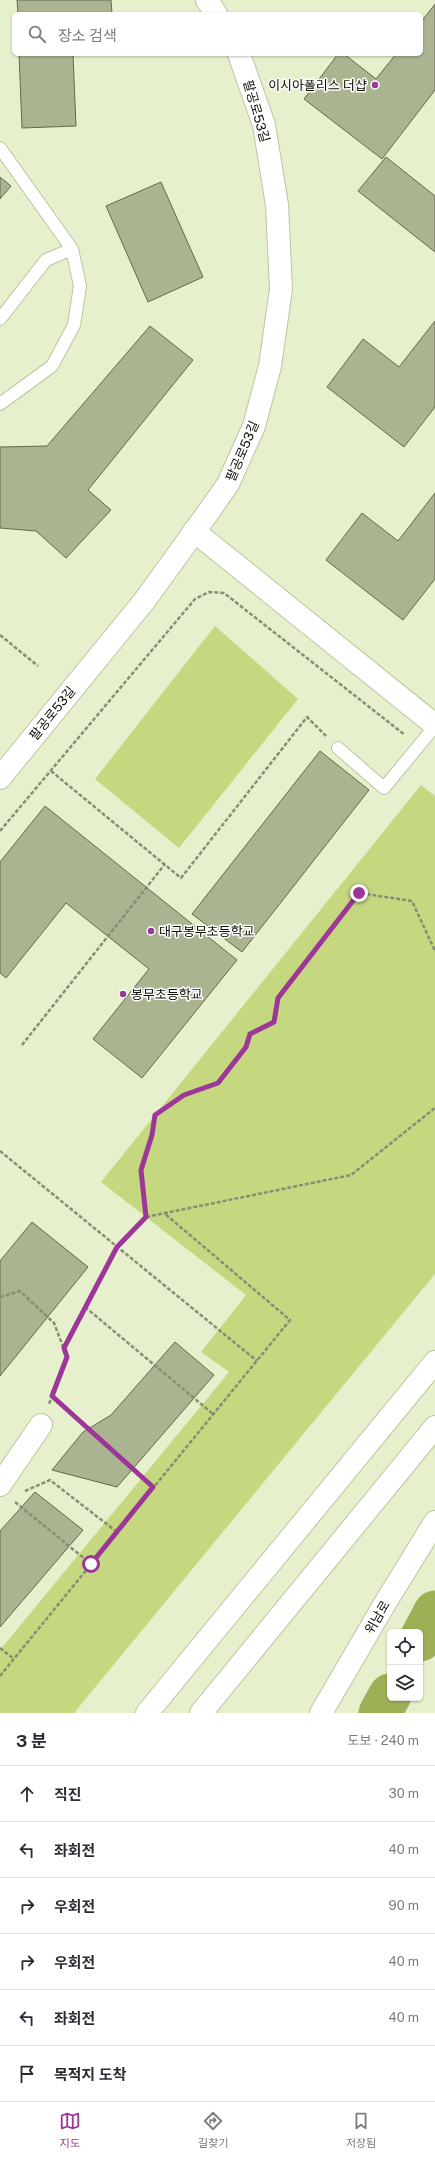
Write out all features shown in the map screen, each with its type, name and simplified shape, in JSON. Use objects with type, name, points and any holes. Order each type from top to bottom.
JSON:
[{"type":"main road","points":[[207,0],[215,12]]},
{"type":"main road","name":"팔공로53길","points":[[0,778],[145,600],[228,484],[254,426],[270,366],[281,289],[277,205],[264,125],[240,56]]},
{"type":"main road","points":[[194,531],[435,726]]},
{"type":"main road","points":[[147,1713],[435,1362]]},
{"type":"main road","points":[[5,1492],[41,1425]]},
{"type":"main road","points":[[201,1713],[435,1427]]},
{"type":"main road","name":"위남로","points":[[321,1713],[384,1605],[435,1522]]},
{"type":"lane","points":[[0,148],[72,249],[80,286],[74,325],[52,366],[0,404]]},
{"type":"lane","points":[[0,319],[46,260],[72,249]]},
{"type":"lane","points":[[338,748],[384,788],[435,726]]},
{"type":"path","points":[[0,831],[194,599],[209,592],[224,593],[408,738]]},
{"type":"path","points":[[0,635],[38,666]]},
{"type":"path","points":[[51,771],[181,878],[307,717],[338,748]]},
{"type":"path","points":[[22,1046],[165,864]]},
{"type":"path","points":[[146,1217],[141,1170],[152,1135],[155,1115],[184,1095],[218,1083],[246,1047],[250,1034],[274,1022],[278,998],[359,893],[412,901],[435,951]]},
{"type":"path","points":[[64,1348],[117,1247],[146,1217],[350,1175],[435,1108]]},
{"type":"path","points":[[0,1151],[256,1361]]},
{"type":"path","points":[[0,1676],[290,1320],[164,1213]]},
{"type":"path","points":[[0,1297],[20,1291],[54,1323],[67,1357],[41,1425]]},
{"type":"path","points":[[85,1307],[213,1414]]},
{"type":"path","points":[[52,1396],[153,1487]]},
{"type":"path","points":[[24,1492],[50,1480],[117,1532]]},
{"type":"path","points":[[5,1492],[91,1564]]},
{"type":"path","points":[[0,1648],[14,1659]]},
{"type":"green space","points":[[215,626],[298,699],[179,848],[95,779]]},
{"type":"green space","points":[[421,785],[435,796],[435,1274],[74,1713],[0,1713],[0,1650],[229,1372],[201,1352],[246,1295],[101,1182]]},
{"type":"building","points":[[17,0],[111,0],[112,12],[18,12]]},
{"type":"building","name":"이시아폴리스 더샵","points":[[435,4],[435,90],[382,159],[304,99],[336,56],[347,56],[376,79],[394,56],[423,56],[423,19]]},
{"type":"building","points":[[19,56],[73,56],[76,126],[22,128]]},
{"type":"building","points":[[386,157],[435,196],[435,252],[358,191]]},
{"type":"building","points":[[0,177],[11,186],[0,199]]},
{"type":"building","points":[[161,182],[203,277],[148,302],[106,206]]},
{"type":"building","points":[[435,321],[435,407],[404,447],[327,387],[363,339],[399,367]]},
{"type":"building","points":[[150,326],[193,360],[88,490],[111,510],[66,558],[36,531],[0,528],[0,447],[47,446]]},
{"type":"building","points":[[435,493],[435,579],[403,620],[326,560],[362,513],[398,541]]},
{"type":"building","points":[[320,751],[369,790],[242,952],[192,914]]},
{"type":"building","name":"대구봉무초등학교","points":[[45,806],[237,960],[142,1078],[93,1039],[149,969],[66,903],[6,978],[0,973],[0,862]]},
{"type":"building","points":[[32,1222],[88,1267],[0,1376],[0,1261]]},
{"type":"building","points":[[175,1342],[214,1375],[117,1487],[52,1470],[83,1432],[111,1415]]},
{"type":"building","points":[[35,1492],[83,1530],[0,1627],[0,1531]]},
{"type":"waterway","points":[[423,1634],[435,1612]]},
{"type":"waterway","points":[[380,1713],[387,1700]]},
{"type":"place","name":"이시아폴리스 더샵","points":[[375,85]]},
{"type":"place","name":"대구봉무초등학교","points":[[151,931]]},
{"type":"place","name":"봉무초등학교","points":[[123,994]]},
{"type":"route","points":[[91,1564],[153,1487],[52,1396],[67,1357],[64,1348],[117,1247],[146,1217],[141,1170],[152,1135],[155,1115],[184,1095],[218,1083],[246,1047],[250,1034],[274,1022],[278,998],[359,893]]}]
